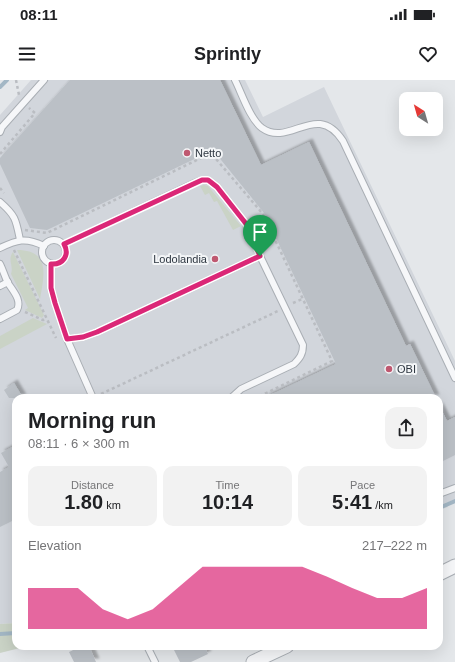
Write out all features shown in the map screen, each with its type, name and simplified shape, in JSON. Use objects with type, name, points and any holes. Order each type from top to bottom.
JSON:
[{"type":"street","points":[[443,572],[455,566]]},
{"type":"street","points":[[253,662],[278,650]]},
{"type":"lane","points":[[0,132],[2,127],[44,80]]},
{"type":"lane","points":[[235,80],[251,114],[256,122],[263,128],[278,133],[310,124],[320,124],[330,127],[343,141],[455,378]]},
{"type":"lane","points":[[64,244],[202,180],[208,180],[217,187],[247,225],[260,256],[303,345],[303,352],[300,359],[294,364],[241,389],[235,394]]},
{"type":"lane","points":[[0,202],[13,215],[20,240]]},
{"type":"lane","points":[[0,248],[17,240],[28,240],[44,246]]},
{"type":"lane","points":[[55,240],[64,244],[66,250],[65,258],[59,264],[51,264],[44,260],[42,257],[42,252],[47,242],[55,240]]},
{"type":"lane","points":[[67,339],[83,337],[97,332],[260,256]]},
{"type":"lane","points":[[0,264],[8,282],[18,298],[17,310],[0,319]]},
{"type":"lane","points":[[51,264],[51,288],[55,303],[73,356],[91,394]]},
{"type":"lane","points":[[0,286],[8,282]]},
{"type":"lane","points":[[443,492],[455,488]]},
{"type":"lane","points":[[149,650],[155,662]]},
{"type":"path","points":[[0,154],[35,113]]},
{"type":"path","points":[[18,230],[47,233],[201,158],[212,156],[263,214],[332,361],[264,394]]},
{"type":"path","points":[[11,252],[14,250],[56,339]]},
{"type":"path","points":[[103,394],[302,299]]},
{"type":"path","points":[[18,307],[43,320],[47,319]]},
{"type":"shaded area","points":[[31,80],[245,80],[263,117],[324,87],[455,361],[455,499],[446,503],[448,507],[443,509],[443,394],[12,394],[12,623],[0,624],[0,115]]},
{"type":"shaded area","points":[[200,186],[208,186],[241,226],[233,230],[217,201],[214,202],[209,193],[205,195]]},
{"type":"shaded area","points":[[17,250],[28,251],[36,254],[40,259],[43,266],[43,282],[40,299]]},
{"type":"shaded area","points":[[13,252],[44,315],[42,318],[25,310],[28,308],[11,274],[11,255]]},
{"type":"shaded area","points":[[33,318],[47,324],[0,349],[0,336]]},
{"type":"shaded area","points":[[12,623],[12,650],[0,653],[0,624]]},
{"type":"building","points":[[70,80],[220,80],[261,165],[309,142],[406,346],[410,344],[434,394],[272,394],[336,364],[264,213],[213,150],[47,230],[30,228],[0,164],[0,158]]},
{"type":"building","points":[[14,383],[21,394],[12,394],[12,398],[9,398],[4,390]]},
{"type":"building","points":[[443,413],[447,421],[455,417],[455,455],[443,461]]},
{"type":"building","points":[[12,447],[12,521],[0,527],[0,472],[9,467],[1,453]]},
{"type":"building","points":[[73,650],[91,650],[96,662],[74,662],[69,652]]},
{"type":"building","points":[[174,650],[206,650],[208,654],[191,662],[180,662]]},
{"type":"waterway","points":[[0,87],[7,80]]},
{"type":"waterway","points":[[443,506],[455,501]]},
{"type":"waterway","points":[[0,634],[12,633]]},
{"type":"place","name":"Netto","points":[[187,153]]},
{"type":"place","name":"Lodolandia","points":[[215,259]]},
{"type":"place","name":"OBI","points":[[389,369]]},
{"type":"route","points":[[202,180],[208,180],[217,187],[247,225],[260,256],[124,320],[83,337],[67,339],[51,288],[51,264],[59,264],[65,258],[66,250],[64,244],[202,180]]}]
